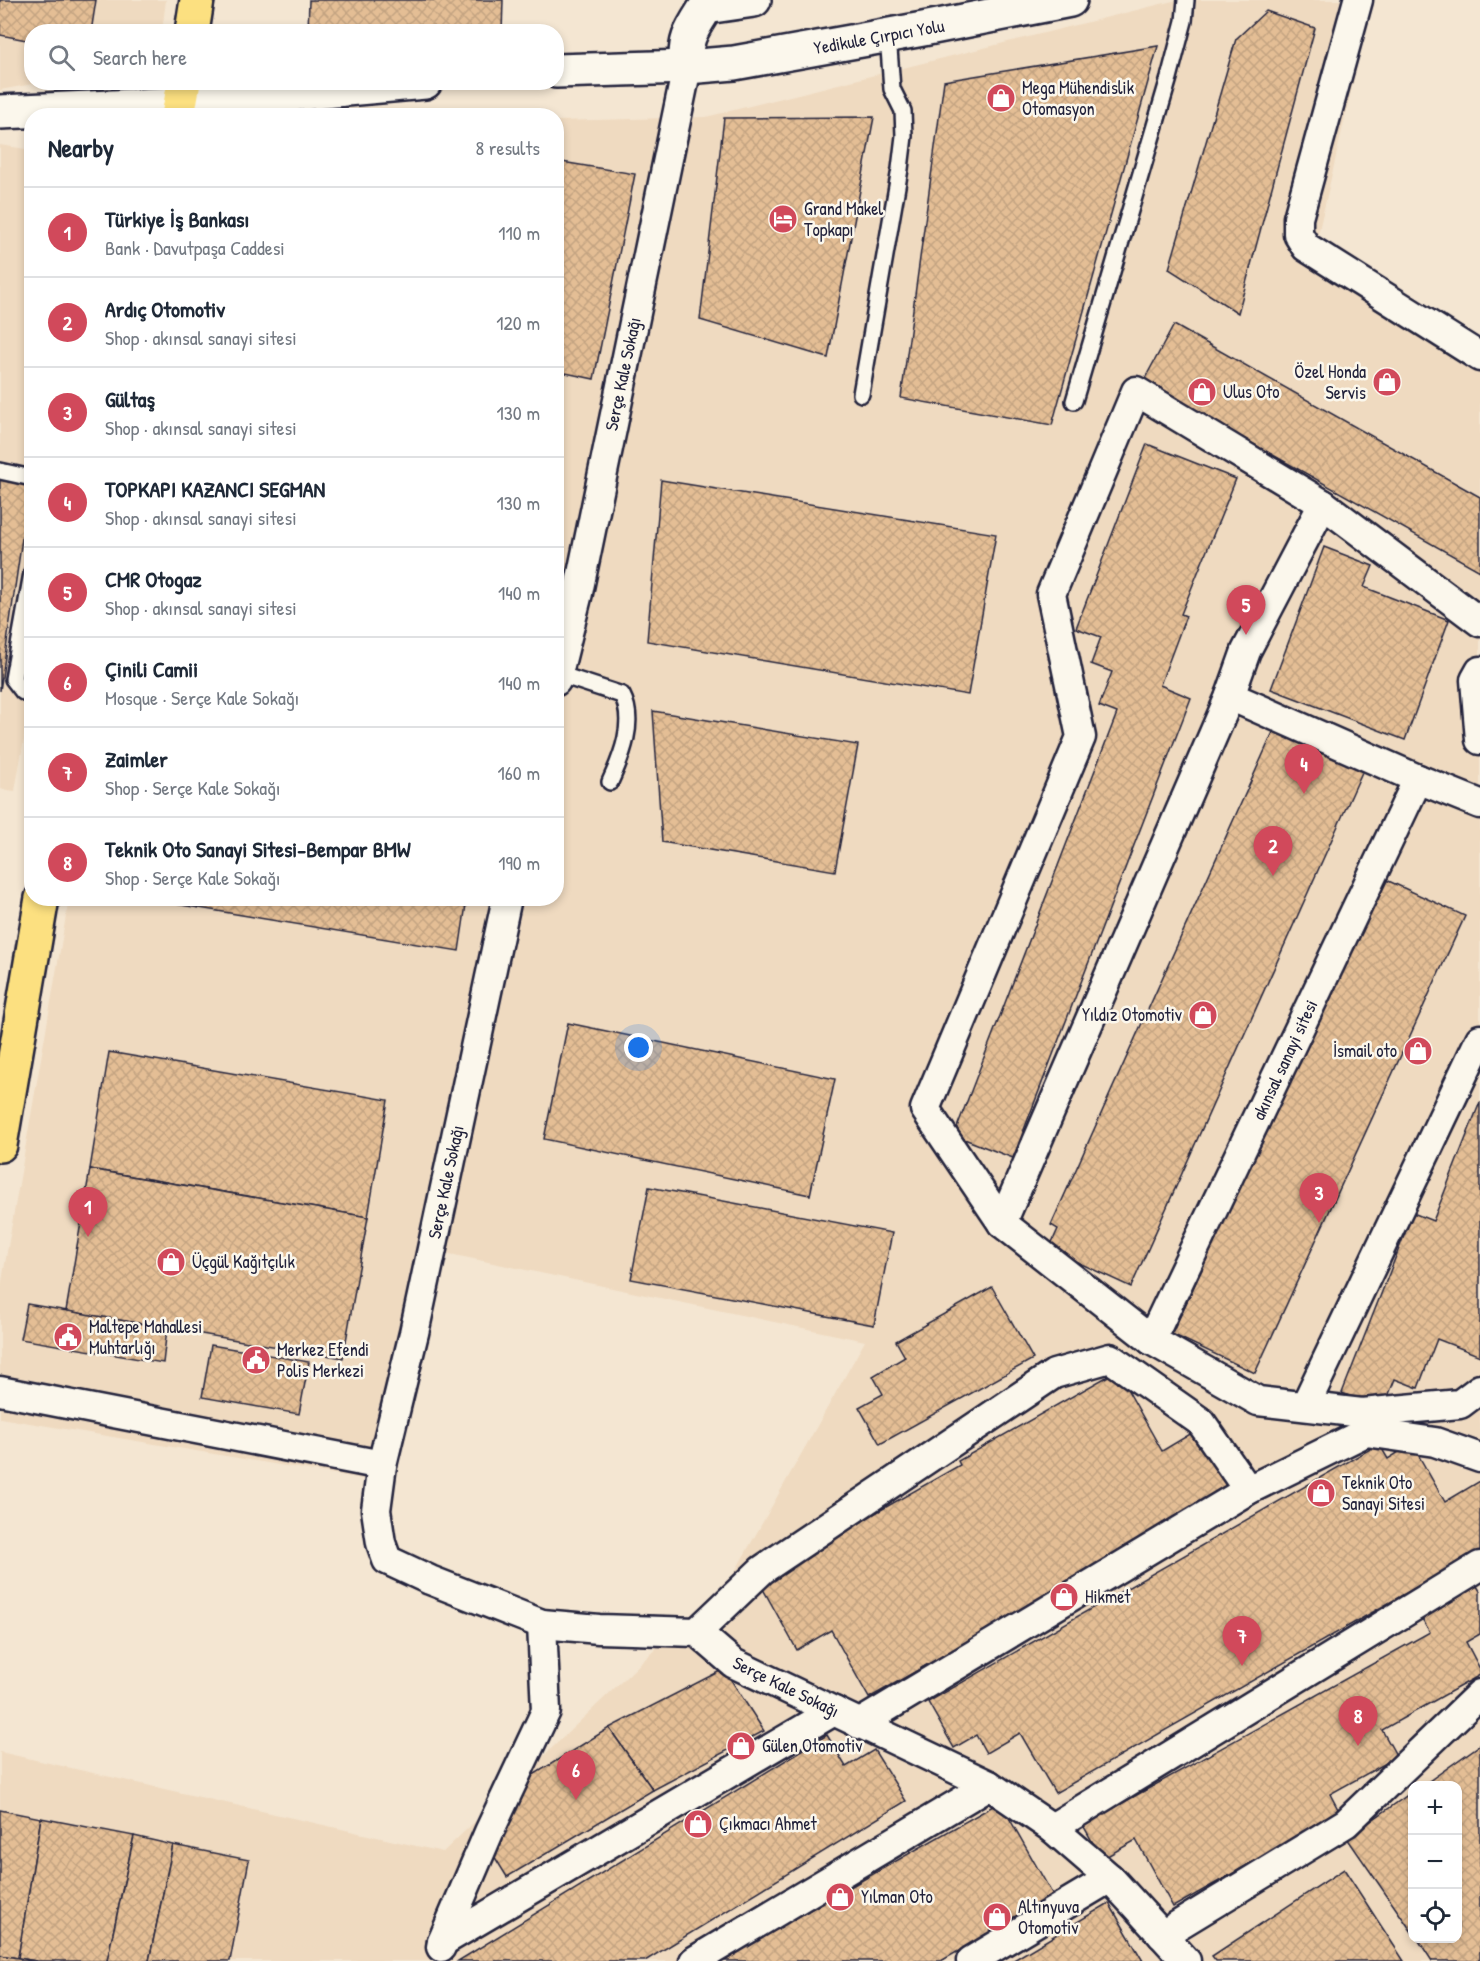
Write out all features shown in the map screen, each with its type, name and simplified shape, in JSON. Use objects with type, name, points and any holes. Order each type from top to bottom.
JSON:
[{"type":"main road","points":[[193,24],[197,0]]},
{"type":"main road","points":[[0,1145],[41,906]]},
{"type":"street","points":[[687,67],[684,50],[707,3],[754,0]]},
{"type":"street","name":"Yedikule Çırpıcı Yolu","points":[[564,71],[687,67],[734,63],[1071,0]]},
{"type":"street","points":[[1358,0],[1298,218],[1298,234],[1306,247],[1480,357]]},
{"type":"street","name":"Serçe Kale Sokağı","points":[[564,648],[580,582],[687,67]]},
{"type":"street","points":[[65,108],[322,90]]},
{"type":"street","points":[[0,112],[24,111]]},
{"type":"street","points":[[1480,622],[1323,504],[1136,391],[1051,594],[1081,737],[925,1109],[1002,1223],[1151,1340],[1258,1401],[1362,1413],[1460,1404],[1480,1389]]},
{"type":"street","points":[[1002,1223],[1230,696],[1246,651],[1323,504]]},
{"type":"street","points":[[1480,671],[1475,681],[1480,740]]},
{"type":"street","points":[[1230,696],[1480,804]]},
{"type":"street","name":"akınsal sanayi sitesi","points":[[1151,1340],[1418,779]]},
{"type":"street","name":"Serçe Kale Sokağı","points":[[505,906],[414,1333],[382,1465],[376,1510],[381,1543],[387,1560],[430,1580],[542,1624],[599,1629],[697,1632],[733,1663],[989,1785],[1052,1828],[1110,1878],[1186,1961]]},
{"type":"street","points":[[1305,1406],[1480,1039]]},
{"type":"street","points":[[697,1632],[762,1570],[1054,1374],[1110,1358],[1201,1422],[1248,1490]]},
{"type":"street","points":[[0,1391],[382,1465]]},
{"type":"street","points":[[441,1952],[1248,1490],[1366,1432],[1384,1411]]},
{"type":"street","points":[[1366,1432],[1435,1442],[1480,1458]]},
{"type":"street","points":[[1052,1828],[1480,1566]]},
{"type":"street","points":[[441,1952],[489,1832],[546,1711],[542,1624]]},
{"type":"street","points":[[1162,1935],[1346,1823],[1480,1694]]},
{"type":"street","points":[[694,1961],[989,1785]]},
{"type":"street","points":[[971,1961],[1110,1878]]},
{"type":"lane","points":[[1074,401],[1169,78],[1187,12],[1186,0]]},
{"type":"lane","points":[[861,394],[904,136],[903,111],[892,89],[888,35]]},
{"type":"lane","points":[[0,471],[24,476]]},
{"type":"lane","points":[[24,620],[14,679],[24,692]]},
{"type":"lane","points":[[564,679],[622,695],[628,706],[626,741],[610,782]]},
{"type":"shaded area","points":[[0,0],[166,0],[163,24],[24,24],[24,86],[0,90]]},
{"type":"shaded area","points":[[1177,0],[1372,0],[1317,239],[1480,339],[1480,1961],[0,1961],[0,1752],[443,1852],[733,1575],[865,1341],[445,1253],[375,1481],[0,1418],[0,1292],[68,906],[564,906],[564,121],[706,117]]},
{"type":"shaded area","points":[[0,145],[24,149],[24,739],[15,791],[0,789]]},
{"type":"building","points":[[0,0],[96,0],[92,24],[24,24],[24,40],[0,35]]},
{"type":"building","points":[[309,0],[503,0],[502,24],[308,24]]},
{"type":"building","points":[[1266,11],[1315,28],[1238,313],[1169,269],[1236,39]]},
{"type":"building","points":[[1158,46],[1052,425],[901,398],[944,81]]},
{"type":"building","name":"Grand Makel Topkapı","points":[[874,117],[828,358],[700,320],[724,118]]},
{"type":"building","points":[[564,162],[635,174],[594,379],[564,373]]},
{"type":"building","points":[[1174,325],[1480,497],[1480,571],[1143,382]]},
{"type":"building","points":[[1147,444],[1236,479],[1181,614],[1186,616],[1160,685],[1191,698],[1013,1158],[954,1135],[1117,713],[1099,706],[1112,672],[1091,664],[1101,637],[1076,628]]},
{"type":"building","points":[[0,479],[24,482],[24,525],[0,691]]},
{"type":"building","points":[[661,480],[996,534],[968,695],[647,641]]},
{"type":"building","points":[[1324,547],[1373,566],[1364,587],[1449,620],[1405,740],[1271,689]]},
{"type":"building","points":[[653,711],[858,745],[835,871],[662,842]]},
{"type":"building","points":[[1274,730],[1363,770],[1131,1287],[1049,1249],[1058,1229],[1051,1225]]},
{"type":"building","points":[[1382,878],[1465,916],[1255,1373],[1172,1334]]},
{"type":"building","points":[[187,906],[466,906],[459,951]]},
{"type":"building","points":[[568,1023],[835,1079],[810,1195],[544,1139]]},
{"type":"building","points":[[109,1052],[388,1100],[368,1217],[90,1169]]},
{"type":"building","points":[[1480,1102],[1480,1356],[1437,1339],[1418,1388],[1395,1379],[1383,1409],[1342,1393],[1413,1213],[1433,1221]]},
{"type":"building","points":[[90,1169],[368,1217],[343,1358],[66,1311]]},
{"type":"building","points":[[649,1187],[892,1233],[874,1325],[631,1279]]},
{"type":"building","points":[[992,1287],[1033,1359],[880,1444],[859,1407],[883,1394],[873,1376],[905,1357],[896,1341]]},
{"type":"building","points":[[27,1304],[167,1328],[163,1363],[20,1339]]},
{"type":"building","points":[[211,1345],[309,1362],[299,1414],[202,1397]]},
{"type":"building","points":[[1117,1371],[1162,1451],[1197,1430],[1232,1491],[869,1698],[831,1630],[797,1650],[758,1580],[960,1465],[958,1461]]},
{"type":"building","points":[[1379,1444],[1388,1459],[1412,1444],[1445,1502],[1480,1481],[1480,1551],[1055,1793],[1020,1733],[986,1753],[976,1735],[954,1748],[928,1702]]},
{"type":"building","points":[[1477,1586],[1480,1591],[1480,1634],[1466,1642],[1480,1669],[1480,1675],[1382,1730],[1397,1757],[1330,1794],[1340,1813],[1173,1907],[1136,1840],[1102,1859],[1083,1825],[1430,1632],[1421,1617]]},
{"type":"building","points":[[724,1669],[764,1731],[653,1790],[609,1728]]},
{"type":"building","points":[[609,1728],[653,1790],[507,1877],[491,1851],[530,1777]]},
{"type":"building","points":[[827,1735],[846,1767],[874,1750],[906,1801],[645,1961],[458,1961]]},
{"type":"building","points":[[1480,1745],[1480,1961],[1432,1961],[1420,1943],[1462,1943],[1462,1781],[1429,1781]]},
{"type":"building","points":[[1408,1795],[1408,1926],[1347,1838]]},
{"type":"building","points":[[1000,1802],[1054,1897],[941,1961],[720,1961]]},
{"type":"building","points":[[0,1810],[41,1818],[18,1958],[0,1955]]},
{"type":"building","points":[[41,1818],[134,1836],[107,1961],[36,1961],[18,1958]]},
{"type":"building","points":[[134,1836],[173,1845],[149,1961],[107,1961]]},
{"type":"building","points":[[173,1845],[249,1860],[230,1961],[149,1961]]},
{"type":"building","points":[[1344,1869],[1404,1961],[1216,1961],[1212,1956]]},
{"type":"building","points":[[1109,1903],[1143,1961],[1012,1961]]},
{"type":"building","points":[[0,1955],[36,1961],[0,1961]]},
{"type":"place","name":"Mega Mühendislik Otomasyon","points":[[1001,98]]},
{"type":"place","name":"Grand Makel Topkapı","points":[[783,219]]},
{"type":"place","name":"Özel Honda Servis","points":[[1387,382]]},
{"type":"place","name":"Ulus Oto","points":[[1202,392]]},
{"type":"place","name":"CMR Otogaz","points":[[1246,635]]},
{"type":"place","name":"TOPKAPI KAZANCI SEGMAN","points":[[1304,794]]},
{"type":"place","name":"Ardıç Otomotiv","points":[[1273,876]]},
{"type":"place","name":"Yıldız Otomotiv","points":[[1203,1015]]},
{"type":"place","name":"İsmail oto","points":[[1418,1051]]},
{"type":"place","name":"Gültaş","points":[[1319,1223]]},
{"type":"place","name":"Türkiye İş Bankası","points":[[88,1237]]},
{"type":"place","name":"Üçgül Kağıtçılık","points":[[171,1262]]},
{"type":"place","name":"Maltepe Mahallesi Muhtarlığı","points":[[68,1337]]},
{"type":"place","name":"Merkez Efendi Polis Merkezi","points":[[256,1360]]},
{"type":"place","name":"Teknik Oto Sanayi Sitesi","points":[[1321,1493]]},
{"type":"place","name":"Hikmet","points":[[1064,1597]]},
{"type":"place","name":"Zaimler","points":[[1242,1666]]},
{"type":"place","name":"Gülen Otomotiv","points":[[741,1746]]},
{"type":"place","name":"Teknik Oto Sanayi Sitesi-Bempar BMW","points":[[1358,1746]]},
{"type":"place","name":"Çinili Camii","points":[[576,1800]]},
{"type":"place","name":"Çıkmacı Ahmet","points":[[698,1824]]},
{"type":"place","name":"Yılman Oto","points":[[840,1897]]},
{"type":"place","name":"Altınyuva Otomotiv","points":[[997,1917]]}]
